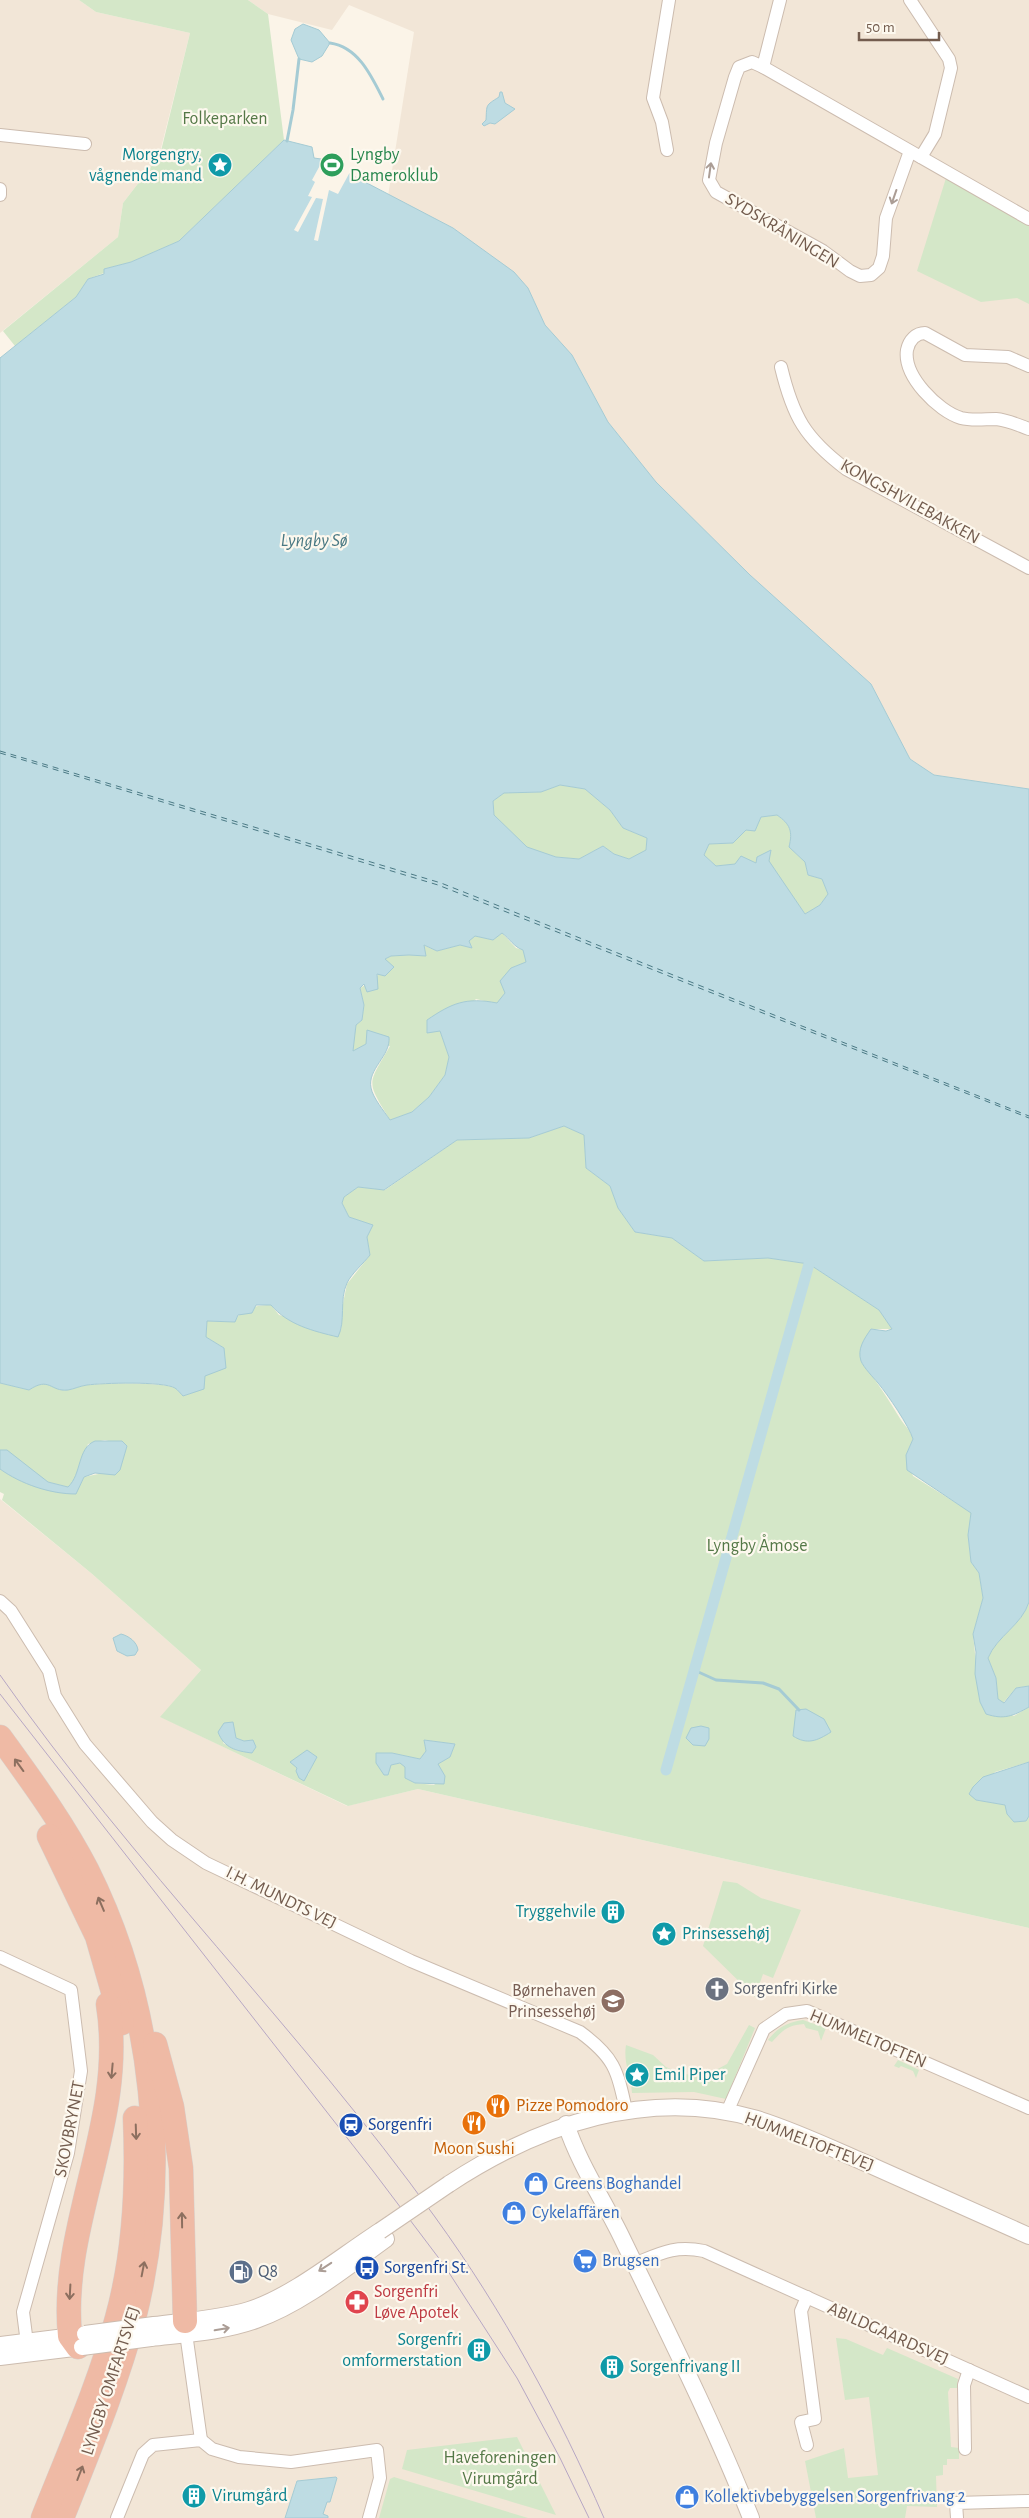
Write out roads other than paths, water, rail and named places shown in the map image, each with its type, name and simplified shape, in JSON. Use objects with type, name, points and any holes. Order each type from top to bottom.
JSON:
[{"type":"highway","name":"LYNGBY OMFARTSVEJ","points":[[0,1737],[51,1809],[87,1870],[123,1960],[139,2024],[149,2089],[153,2151],[152,2212],[145,2262],[129,2334],[109,2398],[62,2518]]},
{"type":"highway","name":"LYNGBY OMFARTSVEJ","points":[[0,1764],[58,1850],[97,1936],[120,2014],[134,2092],[136,2212],[117,2320],[92,2392],[43,2518]]},
{"type":"highway","points":[[79,2341],[70,2294],[75,2248],[103,2132],[110,2096],[113,2057],[111,2019],[97,1936]]},
{"type":"highway","points":[[123,1960],[146,2010],[172,2107],[181,2168],[186,2328]]},
{"type":"street","points":[[667,150],[662,122],[653,98],[668,0]]},
{"type":"street","points":[[780,0],[763,67],[1029,219]]},
{"type":"street","name":"SYDSKRÅNINGEN","points":[[763,67],[752,62],[739,68],[735,77],[709,173],[712,186],[716,192],[823,251],[850,272],[860,276],[871,275],[878,268],[883,256],[886,218],[916,154],[935,134],[951,68],[949,59],[910,0]]},
{"type":"street","points":[[0,136],[85,144]]},
{"type":"street","points":[[0,189],[0,195]]},
{"type":"street","points":[[1029,366],[1008,357],[968,356],[925,333],[915,337],[908,348],[909,366],[920,387],[951,414],[968,420],[1004,420],[1029,429]]},
{"type":"street","name":"KONGSHVILEBAKKEN","points":[[782,367],[789,399],[799,420],[810,438],[825,453],[846,469],[1029,568]]},
{"type":"street","name":"I.H. MUNDTS VEJ","points":[[0,1601],[11,1611],[49,1671],[55,1696],[85,1744],[152,1822],[172,1840],[206,1863],[411,1961],[580,2032],[601,2047],[614,2068],[626,2110]]},
{"type":"street","name":"SKOVBRYNET","points":[[0,1956],[71,1990],[82,2071],[68,2153],[23,2312],[28,2347]]},
{"type":"street","name":"HUMMELTOFTEN","points":[[727,2112],[764,2029],[786,2014],[807,2012],[1029,2108]]},
{"type":"street","name":"HUMMELTOFTEVEJ","points":[[79,2341],[186,2328],[270,2301],[383,2235],[495,2158],[537,2136],[566,2124],[626,2110],[673,2107],[727,2112],[758,2119],[810,2139],[1029,2236]]},
{"type":"street","points":[[566,2124],[573,2144],[634,2264],[714,2431],[751,2518]]},
{"type":"street","name":"ABILDGAARDSVEJ","points":[[634,2264],[669,2249],[686,2247],[704,2251],[1029,2397]]},
{"type":"street","name":"ABILDGAARDSVEJ","points":[[807,2297],[801,2311],[815,2419],[802,2422],[807,2445]]},
{"type":"street","points":[[186,2328],[201,2440],[212,2449],[239,2457],[290,2462],[377,2450],[380,2478],[369,2518]]},
{"type":"street","points":[[0,2345],[28,2347],[79,2341]]},
{"type":"street","points":[[0,2357],[28,2347]]},
{"type":"street","name":"ABILDGAARDSVEJ","points":[[965,2449],[964,2385],[969,2370]]},
{"type":"street","points":[[117,2518],[143,2454],[153,2445],[201,2440]]},
{"type":"street","points":[[957,2518],[956,2503],[1029,2501]]},
{"type":"water","points":[[303,24],[319,30],[330,43],[322,56],[312,62],[299,59],[291,40],[295,29]]},
{"type":"water","points":[[500,92],[502,92],[505,103],[515,109],[495,124],[490,123],[484,126],[482,124],[486,120],[488,106],[499,97]]},
{"type":"water","name":"Lyngby Sø","points":[[284,140],[312,147],[314,158],[321,159],[453,228],[514,272],[528,288],[545,325],[572,355],[608,422],[656,482],[750,575],[871,684],[910,759],[934,775],[1029,789],[1029,1602],[1021,1617],[997,1643],[988,1658],[996,1678],[998,1699],[1004,1703],[1016,1688],[1029,1686],[1029,1707],[1013,1715],[998,1717],[986,1714],[980,1702],[975,1674],[976,1652],[973,1634],[983,1598],[979,1573],[971,1562],[968,1535],[971,1513],[907,1470],[906,1455],[913,1439],[911,1433],[882,1388],[864,1367],[860,1357],[862,1344],[871,1329],[886,1331],[892,1329],[879,1310],[809,1264],[768,1258],[704,1261],[672,1238],[635,1232],[618,1208],[610,1186],[586,1168],[584,1135],[564,1126],[529,1138],[457,1140],[384,1190],[358,1187],[344,1197],[342,1203],[349,1217],[373,1225],[367,1237],[370,1255],[347,1283],[343,1296],[342,1324],[338,1337],[310,1330],[293,1322],[285,1318],[271,1305],[256,1305],[252,1313],[238,1315],[235,1322],[207,1321],[206,1337],[224,1348],[226,1368],[205,1376],[204,1389],[183,1396],[175,1388],[158,1384],[95,1384],[62,1390],[41,1384],[29,1390],[0,1383],[0,358],[76,297],[88,279],[104,274],[104,269],[131,262],[179,241]],"holes":[[[560,785],[585,789],[610,810],[623,828],[647,838],[646,850],[629,859],[614,854],[603,846],[579,859],[556,857],[527,847],[494,815],[493,801],[504,793],[541,792]],[[777,815],[788,825],[791,837],[789,847],[805,862],[808,875],[822,879],[828,894],[820,905],[805,914],[769,861],[771,850],[757,857],[756,863],[741,856],[735,864],[716,866],[704,855],[709,844],[733,843],[746,830],[755,831],[761,817]],[[502,933],[523,950],[526,962],[511,968],[500,981],[505,993],[497,1003],[468,1001],[444,1009],[427,1020],[427,1033],[440,1031],[449,1057],[445,1075],[429,1097],[412,1112],[390,1120],[374,1096],[371,1088],[372,1075],[389,1044],[389,1037],[367,1030],[366,1044],[353,1051],[356,1025],[362,1020],[364,1005],[360,988],[364,984],[367,992],[378,989],[377,974],[385,976],[394,967],[385,959],[391,956],[426,956],[424,945],[437,951],[460,945],[472,948],[469,941],[475,936],[493,940]]]},
{"type":"water","points":[[95,1441],[122,1441],[127,1446],[120,1470],[115,1475],[95,1473],[84,1477],[76,1494],[66,1494],[36,1487],[0,1469],[0,1450],[7,1450],[48,1482],[68,1487],[76,1475],[85,1449]]},
{"type":"water","points":[[121,1634],[130,1638],[136,1644],[138,1650],[135,1655],[127,1656],[117,1651],[113,1638]]},
{"type":"water","points":[[806,1709],[824,1719],[831,1732],[812,1741],[798,1739],[793,1736],[796,1710]]},
{"type":"water","points":[[233,1722],[236,1738],[244,1741],[253,1740],[256,1747],[252,1753],[231,1748],[224,1742],[218,1732],[224,1723]]},
{"type":"water","points":[[701,1726],[709,1728],[709,1739],[705,1746],[693,1745],[686,1738],[691,1728]]},
{"type":"water","points":[[424,1740],[455,1744],[450,1757],[438,1764],[445,1776],[444,1784],[415,1783],[405,1778],[405,1767],[400,1763],[391,1765],[388,1775],[384,1775],[376,1763],[376,1753],[392,1753],[420,1759],[426,1751]]},
{"type":"water","points":[[307,1750],[317,1757],[304,1781],[299,1778],[296,1771],[297,1768],[290,1762]]},
{"type":"water","points":[[1029,1762],[1029,1816],[1026,1821],[1014,1822],[1007,1814],[1005,1805],[976,1800],[969,1794],[983,1777]]},
{"type":"water","points":[[336,2477],[330,2502],[327,2502],[323,2514],[328,2516],[328,2518],[285,2518],[297,2481]]},
{"type":"waterway","points":[[330,43],[340,46],[356,56],[374,81],[383,99]]},
{"type":"waterway","points":[[287,141],[299,59]]},
{"type":"waterway","points":[[666,1770],[809,1264]]},
{"type":"waterway","points":[[694,1670],[716,1680],[763,1683],[779,1689],[799,1710]]},
{"type":"tram line","points":[[0,1675],[51,1745],[105,1813],[329,2080],[435,2217],[484,2289],[528,2363],[568,2439],[604,2518]]},
{"type":"tram line","points":[[0,1694],[373,2171],[444,2265],[517,2378],[560,2458],[589,2518]]},
{"type":"place","name":"Morgengry, vågnende mand","points":[[220,165]]},
{"type":"place","name":"Lyngby Dameroklub","points":[[332,165]]},
{"type":"place","name":"Tryggehvile","points":[[613,1912]]},
{"type":"place","name":"Prinsessehøj","points":[[664,1934]]},
{"type":"place","name":"Sorgenfri Kirke","points":[[717,1989]]},
{"type":"place","name":"Børnehaven Prinsessehøj","points":[[613,2001]]},
{"type":"place","name":"Emil Piper","points":[[637,2075]]},
{"type":"place","name":"Pizze Pomodoro","points":[[498,2106]]},
{"type":"place","name":"Moon Sushi","points":[[474,2123]]},
{"type":"place","name":"Sorgenfri","points":[[351,2125]]},
{"type":"place","name":"Greens Boghandel","points":[[536,2184]]},
{"type":"place","name":"Cykelaffären","points":[[514,2213]]},
{"type":"place","name":"Brugsen","points":[[585,2261]]},
{"type":"place","name":"Sorgenfri St.","points":[[367,2268]]},
{"type":"place","name":"Q8","points":[[241,2272]]},
{"type":"place","name":"Sorgenfri Løve Apotek","points":[[357,2302]]},
{"type":"place","name":"Sorgenfri omformerstation","points":[[479,2350]]},
{"type":"place","name":"Sorgenfrivang II","points":[[612,2367]]},
{"type":"place","name":"Virumgård","points":[[194,2496]]},
{"type":"place","name":"Kollektivbebyggelsen Sorgenfrivang 2","points":[[687,2497]]},
{"type":"park label","name":"Folkeparken","points":[[225,119]]},
{"type":"park label","name":"Lyngby Åmose","points":[[757,1546]]},
{"type":"park label","name":"Haveforeningen Virumgård","points":[[500,2468]]}]
